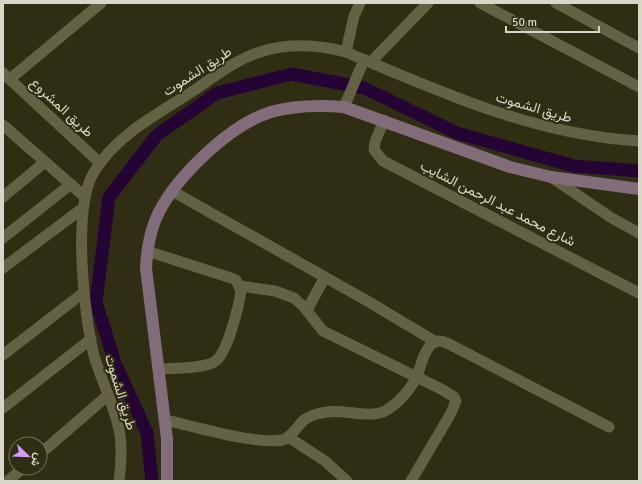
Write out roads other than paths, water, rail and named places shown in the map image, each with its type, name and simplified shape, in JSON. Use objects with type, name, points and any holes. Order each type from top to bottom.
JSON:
[{"type":"street","points":[[6,76],[101,3]]},
{"type":"street","points":[[346,52],[354,16],[360,3]]},
{"type":"street","points":[[344,107],[359,71],[428,3]]},
{"type":"street","points":[[480,3],[639,86]]},
{"type":"street","points":[[556,3],[639,48]]},
{"type":"street","name":"طريق الشموت","points":[[119,481],[121,459],[120,435],[94,356],[83,293],[83,208],[91,179],[100,163],[137,127],[238,61],[262,51],[297,46],[322,46],[346,52],[454,98],[512,117],[576,134],[639,141]]},
{"type":"street","name":"طريق المشروع","points":[[6,76],[100,163]]},
{"type":"street","points":[[167,481],[168,468],[165,420],[146,268],[146,251],[159,212],[172,191],[212,148],[244,124],[270,112],[296,106],[322,105],[344,107],[384,120],[510,167],[551,178],[638,189]]},
{"type":"street","name":"شارع محمد عبد الرحمن الشايب","points":[[384,120],[375,142],[374,150],[377,156],[383,161],[639,293]]},
{"type":"street","points":[[3,125],[85,197]]},
{"type":"street","points":[[3,197],[45,162]]},
{"type":"street","points":[[551,178],[610,217],[639,233]]},
{"type":"street","points":[[3,238],[71,184]]},
{"type":"street","points":[[172,191],[325,277],[436,342]]},
{"type":"street","points":[[3,268],[83,208]]},
{"type":"street","points":[[146,251],[231,278],[236,280],[240,286],[241,297],[229,337],[217,361],[213,364],[159,369]]},
{"type":"street","points":[[307,310],[325,277]]},
{"type":"street","points":[[240,286],[284,293],[294,298],[307,310],[323,331],[454,397],[456,401],[451,413],[411,481]]},
{"type":"street","points":[[3,354],[83,293]]},
{"type":"street","points":[[3,408],[91,339]]},
{"type":"street","points":[[165,420],[254,439],[270,440],[288,437],[304,420],[316,414],[329,412],[372,414],[383,412],[395,405],[417,378],[429,347],[440,341],[451,344],[609,427]]},
{"type":"street","points":[[48,447],[107,396]]},
{"type":"street","points":[[288,437],[325,460],[347,481]]},
{"type":"waterway","points":[[152,481],[147,433],[115,363],[96,302],[109,197],[157,135],[217,93],[292,74],[364,88],[457,133],[574,166],[639,171]]}]
